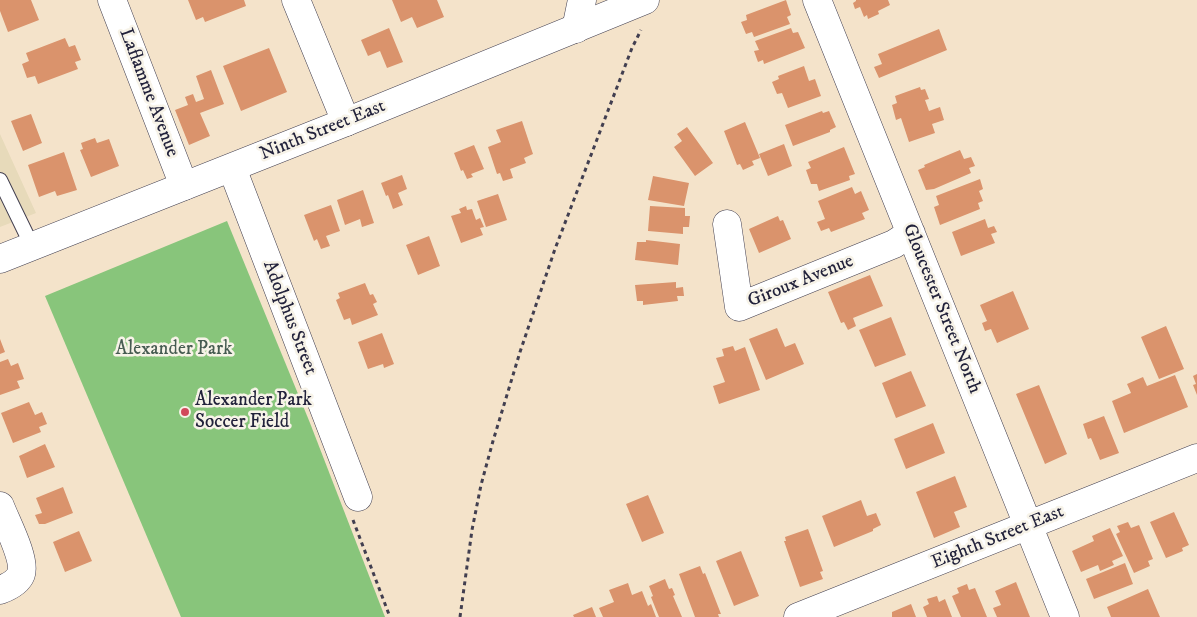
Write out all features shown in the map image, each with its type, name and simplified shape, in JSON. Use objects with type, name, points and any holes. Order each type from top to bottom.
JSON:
[{"type":"street","name":"Laflamme Avenue","points":[[112,0],[184,186]]},
{"type":"street","points":[[296,0],[346,122]]},
{"type":"street","points":[[576,29],[582,0]]},
{"type":"street","name":"Gloucester Street North","points":[[817,0],[1065,617]]},
{"type":"street","name":"Ninth Street East","points":[[0,259],[232,168],[576,29],[645,12]]},
{"type":"street","name":"Adolphus Street","points":[[232,168],[358,497]]},
{"type":"street","name":"Giroux Avenue","points":[[727,224],[739,307],[894,244],[911,233]]},
{"type":"street","name":"Eighth Street East","points":[[798,617],[1197,458]]},
{"type":"street","points":[[0,506],[23,565],[19,578],[0,590]]},
{"type":"lane","points":[[0,180],[32,246]]},
{"type":"path","points":[[460,617],[467,558],[481,485],[520,352],[555,249],[645,12]]},
{"type":"path","points":[[358,497],[350,512],[390,617]]},
{"type":"shaded area","points":[[0,134],[36,213],[0,227]]},
{"type":"green space","name":"Alexander Park","points":[[227,221],[310,423],[385,617],[181,617],[45,296]]},
{"type":"building","points":[[0,0],[31,0],[39,20],[8,32],[0,11]]},
{"type":"building","points":[[188,0],[244,0],[246,6],[205,22],[203,17],[196,20]]},
{"type":"building","points":[[392,0],[437,0],[444,17],[417,28],[412,17],[401,22]]},
{"type":"building","points":[[786,0],[791,15],[787,17],[790,24],[754,37],[752,32],[746,34],[741,22],[747,20],[746,15]]},
{"type":"building","points":[[856,0],[888,0],[890,5],[878,11],[879,14],[868,19],[867,15],[864,17],[860,7],[855,9],[853,3]]},
{"type":"building","points":[[389,28],[403,62],[387,68],[380,51],[368,56],[361,40]]},
{"type":"building","points":[[791,28],[793,33],[798,32],[805,48],[764,64],[763,60],[758,62],[754,51],[759,50],[755,41]]},
{"type":"building","points":[[939,29],[947,50],[879,78],[874,67],[882,64],[878,54]]},
{"type":"building","points":[[65,38],[69,47],[75,45],[81,60],[75,62],[78,69],[38,84],[35,76],[27,78],[22,64],[29,61],[26,53]]},
{"type":"building","points":[[269,48],[287,92],[241,111],[223,66]]},
{"type":"building","points":[[804,66],[809,81],[815,79],[821,96],[788,108],[782,93],[777,94],[772,82],[779,79],[778,76]]},
{"type":"building","points":[[211,70],[224,104],[200,113],[210,136],[189,145],[175,110],[188,105],[185,97],[193,94],[196,102],[204,99],[196,76]]},
{"type":"building","points":[[920,87],[921,90],[925,89],[929,99],[925,100],[929,111],[940,107],[944,120],[932,124],[935,133],[909,142],[901,118],[896,120],[892,105],[897,103],[895,96]]},
{"type":"building","points":[[822,111],[823,113],[829,111],[836,127],[830,130],[830,132],[793,146],[785,125]]},
{"type":"building","points":[[31,114],[42,143],[23,151],[11,121]]},
{"type":"building","points":[[522,121],[533,154],[524,158],[526,163],[510,169],[513,178],[503,181],[500,173],[497,174],[488,147],[501,142],[496,130]]},
{"type":"building","points":[[745,122],[760,158],[752,161],[754,165],[743,170],[740,164],[737,165],[724,131]]},
{"type":"building","points":[[687,127],[713,163],[695,176],[674,147],[682,141],[677,134]]},
{"type":"building","points":[[95,138],[97,143],[109,139],[119,166],[91,177],[80,150],[83,149],[81,143]]},
{"type":"building","points":[[784,144],[792,166],[768,176],[759,154]]},
{"type":"building","points":[[474,145],[484,169],[471,174],[473,177],[467,179],[463,170],[461,171],[454,153]]},
{"type":"building","points":[[844,147],[855,174],[849,176],[850,180],[819,191],[817,184],[811,184],[806,170],[811,168],[808,162]]},
{"type":"building","points":[[960,150],[964,159],[971,157],[975,166],[969,168],[971,173],[934,189],[926,190],[918,170],[925,167],[924,165]]},
{"type":"building","points":[[64,152],[77,190],[57,196],[55,191],[39,197],[28,165]]},
{"type":"building","points":[[402,175],[407,189],[398,193],[403,205],[393,209],[381,183]]},
{"type":"building","points":[[653,176],[689,183],[684,206],[648,200]]},
{"type":"building","points":[[980,179],[983,189],[979,191],[983,201],[978,203],[980,209],[940,225],[934,207],[939,205],[936,196]]},
{"type":"building","points":[[852,187],[855,194],[861,191],[869,210],[862,213],[865,219],[831,232],[829,228],[821,231],[817,222],[825,219],[818,201]]},
{"type":"building","points":[[363,190],[374,223],[362,227],[360,219],[345,225],[337,200]]},
{"type":"building","points":[[498,194],[507,220],[486,227],[477,201]]},
{"type":"building","points":[[331,205],[340,231],[326,236],[330,246],[321,249],[317,239],[314,241],[304,215]]},
{"type":"building","points":[[466,206],[467,210],[472,209],[476,220],[480,218],[484,227],[480,228],[483,235],[461,243],[451,216],[461,213],[459,209]]},
{"type":"building","points":[[650,206],[685,208],[685,216],[690,216],[689,227],[683,227],[683,234],[648,231]]},
{"type":"building","points":[[778,216],[780,221],[783,220],[791,239],[759,253],[749,229]]},
{"type":"building","points":[[985,219],[988,228],[994,226],[997,232],[991,234],[995,243],[961,256],[952,232]]},
{"type":"building","points":[[429,236],[440,266],[418,275],[406,245]]},
{"type":"building","points":[[646,240],[680,244],[678,265],[635,260],[637,242],[646,242]]},
{"type":"building","points":[[870,275],[883,306],[853,318],[856,326],[848,330],[844,322],[841,323],[828,292]]},
{"type":"building","points":[[676,282],[676,288],[683,287],[684,296],[677,296],[678,301],[643,305],[643,301],[637,301],[635,285]]},
{"type":"building","points":[[365,283],[370,295],[373,294],[377,302],[373,304],[378,315],[352,325],[350,318],[344,320],[336,300],[340,298],[338,293]]},
{"type":"building","points":[[1013,291],[1029,329],[997,343],[991,329],[985,331],[982,323],[987,321],[980,305]]},
{"type":"building","points":[[891,317],[906,355],[875,367],[859,330]]},
{"type":"building","points":[[1166,326],[1184,369],[1159,379],[1141,337]]},
{"type":"building","points":[[777,328],[785,347],[795,343],[804,364],[766,380],[749,339]]},
{"type":"building","points":[[382,333],[394,364],[384,368],[383,364],[368,369],[358,342]]},
{"type":"building","points":[[0,339],[5,352],[0,354]]},
{"type":"building","points":[[733,346],[735,351],[745,347],[760,390],[719,404],[713,386],[725,382],[716,358],[724,356],[722,349]]},
{"type":"building","points":[[8,359],[11,366],[18,363],[24,379],[17,381],[20,388],[0,395],[0,362]]},
{"type":"building","points":[[911,371],[926,406],[896,418],[882,383]]},
{"type":"building","points":[[1197,374],[1197,395],[1193,385],[1196,384],[1193,376]]},
{"type":"building","points":[[1175,375],[1188,407],[1124,433],[1112,401],[1131,393],[1127,384],[1143,377],[1147,386]]},
{"type":"building","points":[[1039,385],[1067,454],[1045,464],[1016,394]]},
{"type":"building","points":[[29,402],[35,415],[42,412],[47,424],[39,427],[41,432],[13,443],[1,413]]},
{"type":"building","points":[[1104,416],[1119,453],[1100,460],[1091,438],[1088,439],[1083,424]]},
{"type":"building","points":[[933,423],[945,453],[906,469],[894,439]]},
{"type":"building","points":[[45,444],[55,467],[27,478],[19,456]]},
{"type":"building","points":[[955,476],[967,507],[954,512],[960,527],[934,538],[916,492]]},
{"type":"building","points":[[63,487],[73,513],[45,524],[39,524],[35,515],[42,513],[36,498]]},
{"type":"building","points":[[648,495],[664,533],[642,542],[626,504]]},
{"type":"building","points":[[861,500],[867,516],[876,513],[881,525],[873,529],[873,531],[834,547],[822,516]]},
{"type":"building","points":[[1174,512],[1189,545],[1182,548],[1183,551],[1166,558],[1150,522]]},
{"type":"building","points":[[1128,522],[1131,528],[1139,525],[1153,559],[1148,561],[1150,566],[1134,573],[1116,534],[1120,532],[1117,526]]},
{"type":"building","points":[[1110,528],[1123,556],[1112,561],[1114,565],[1100,571],[1098,565],[1081,572],[1072,551],[1094,541],[1092,536]]},
{"type":"building","points":[[808,529],[823,571],[820,572],[823,579],[800,587],[784,541],[786,541],[785,537]]},
{"type":"building","points":[[79,531],[92,561],[65,572],[53,542]]},
{"type":"building","points":[[741,551],[759,596],[734,606],[716,561]]},
{"type":"building","points":[[1125,563],[1133,584],[1094,599],[1086,579]]},
{"type":"building","points":[[700,566],[703,574],[705,573],[721,614],[718,614],[719,617],[695,617],[679,574]]},
{"type":"building","points":[[665,579],[669,589],[672,588],[675,595],[673,596],[682,617],[659,617],[649,586]]},
{"type":"building","points":[[1016,582],[1030,617],[997,617],[993,608],[1001,605],[995,591]]},
{"type":"building","points":[[628,583],[632,595],[642,591],[648,606],[651,604],[656,617],[603,617],[599,608],[614,602],[609,590]]},
{"type":"building","points":[[967,584],[969,590],[975,588],[987,617],[961,617],[952,596],[959,593],[957,588]]},
{"type":"building","points":[[1148,589],[1160,617],[1111,617],[1107,607]]},
{"type":"building","points":[[937,596],[939,602],[945,599],[952,617],[927,617],[923,607],[929,604],[927,599]]},
{"type":"building","points":[[911,604],[916,617],[892,617],[892,612]]},
{"type":"building","points":[[592,607],[596,617],[574,617],[573,615]]},
{"type":"place","name":"Alexander Park Soccer Field","points":[[185,412]]}]
